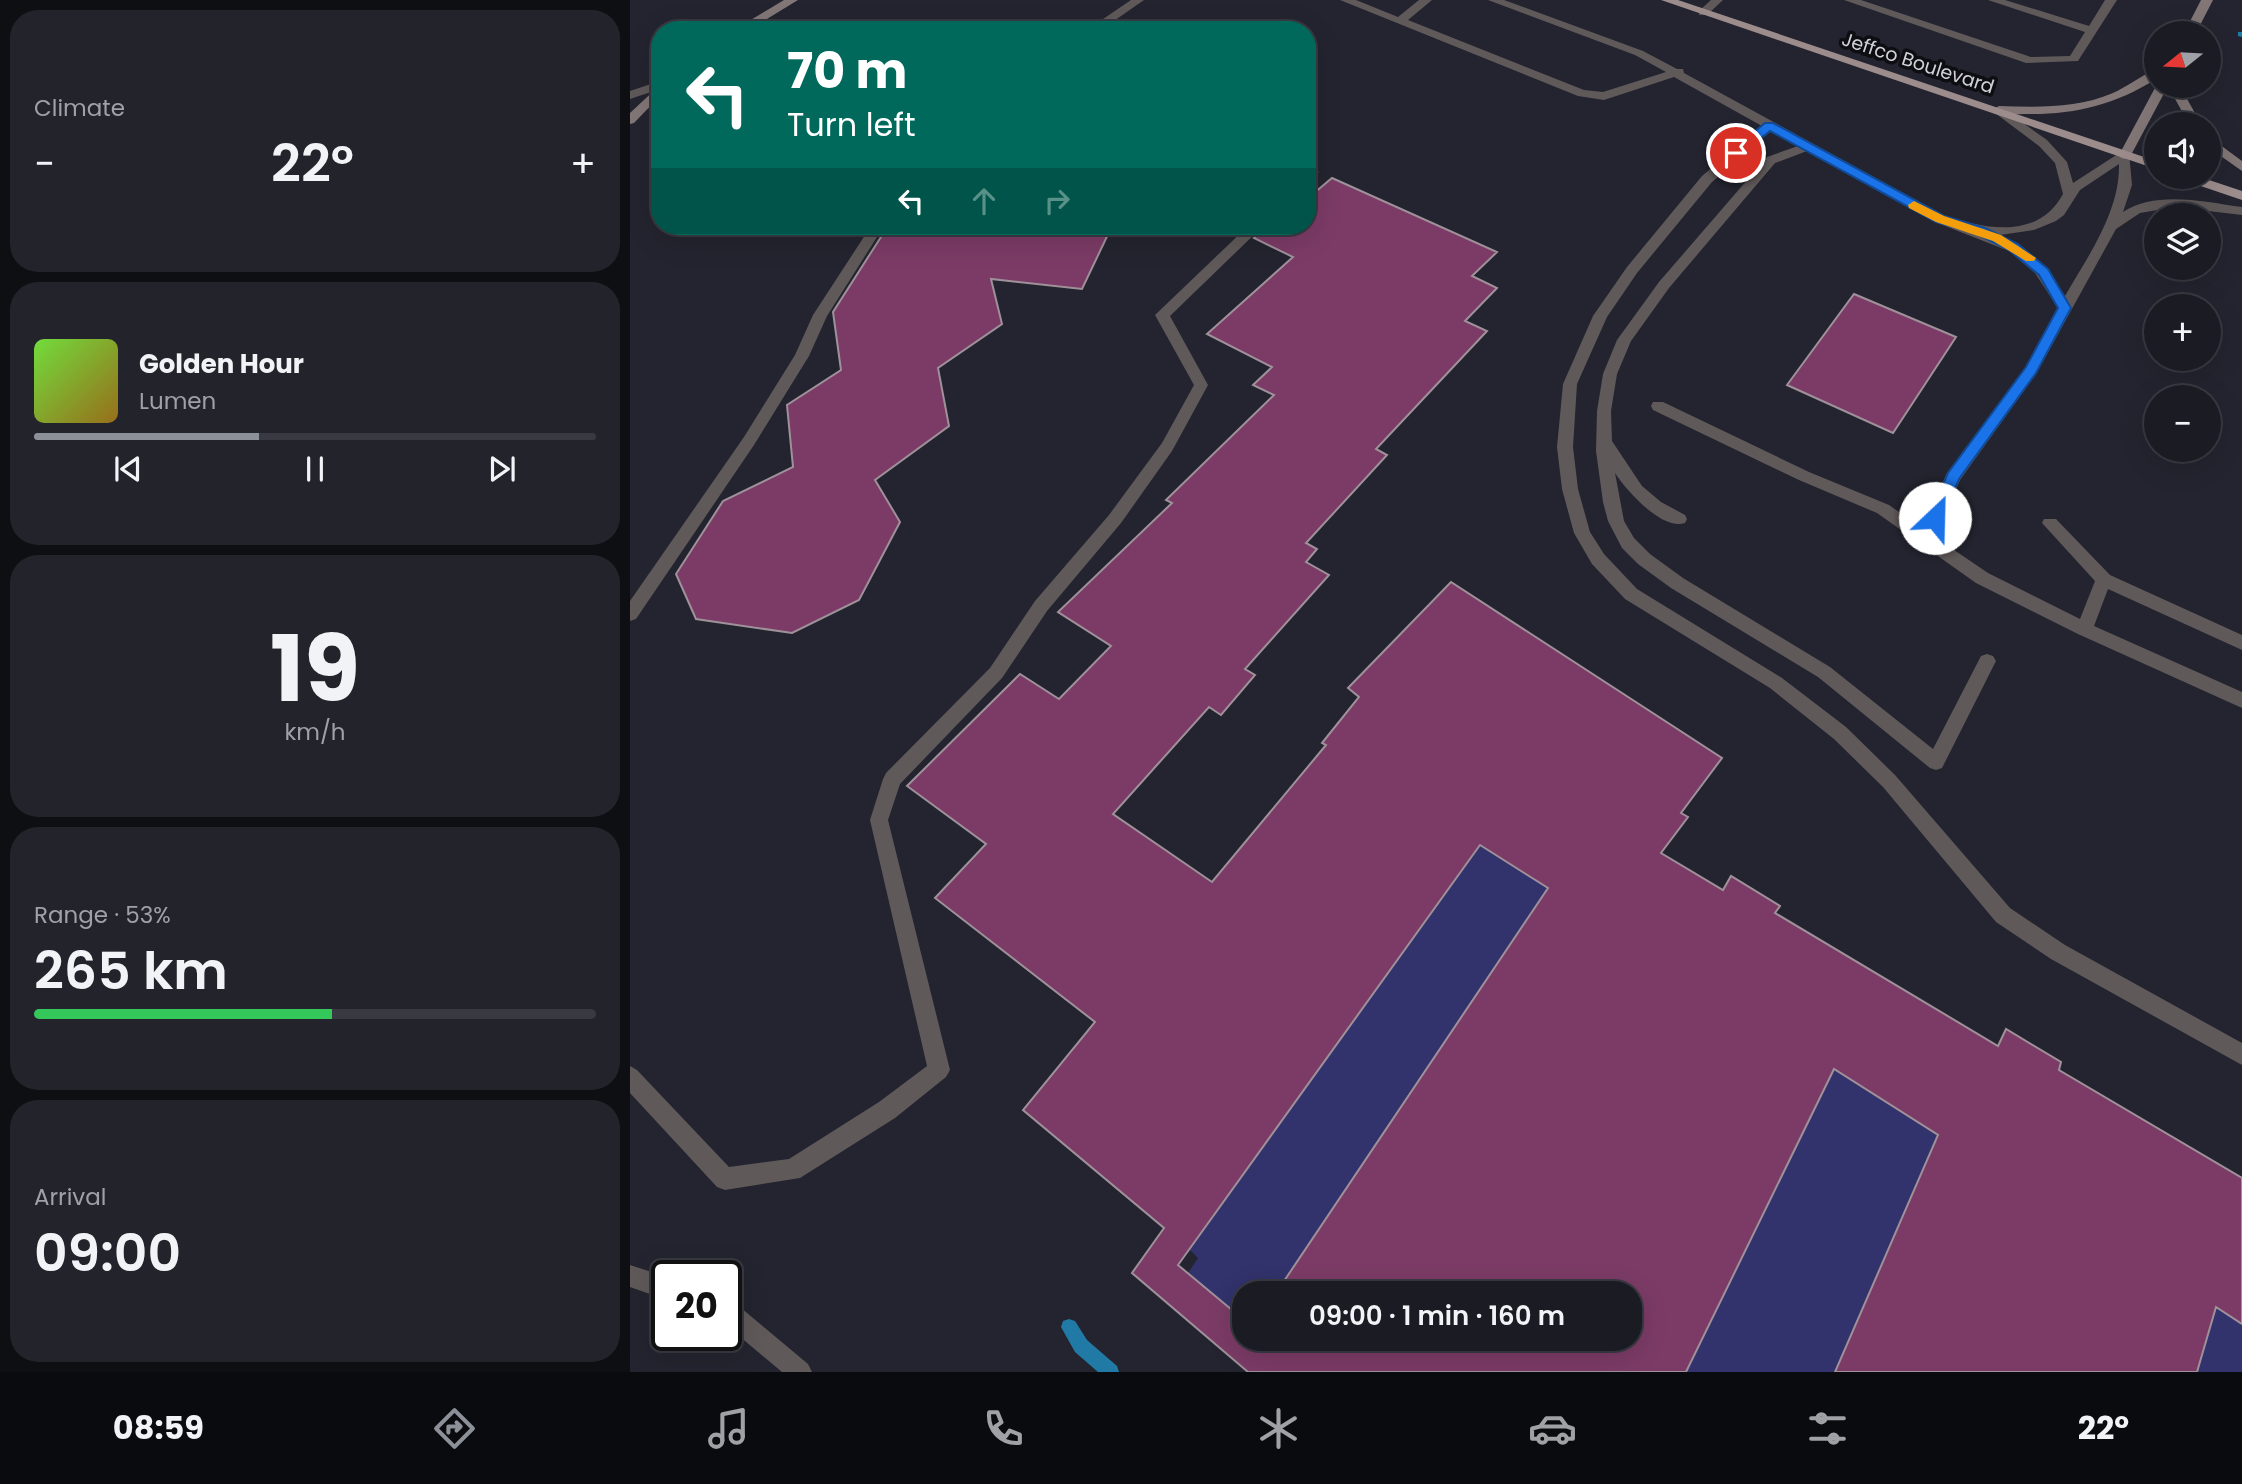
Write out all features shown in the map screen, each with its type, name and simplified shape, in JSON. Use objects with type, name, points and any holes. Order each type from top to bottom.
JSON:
[{"type":"main road","name":"Jeffco Boulevard","points":[[1667,0],[1999,110],[2144,162]]},
{"type":"main road","points":[[2221,189],[2242,196]]},
{"type":"street","points":[[756,21],[792,0]]},
{"type":"street","points":[[1106,21],[1138,0]]},
{"type":"street","points":[[1346,0],[1582,93],[1604,96],[1679,72]]},
{"type":"street","points":[[1400,22],[1426,0]]},
{"type":"street","points":[[1494,0],[1639,53],[1679,72],[1769,126],[1940,219],[1981,231],[2030,258],[2049,280],[2064,308]]},
{"type":"street","points":[[1703,13],[1717,0]]},
{"type":"street","points":[[1850,0],[2030,61],[2074,59],[2111,0]]},
{"type":"street","points":[[1994,0],[2092,31]]},
{"type":"street","points":[[2196,21],[2207,0]]},
{"type":"street","points":[[1999,110],[2081,109],[2110,101],[2144,81]]},
{"type":"street","points":[[630,95],[651,89]]},
{"type":"street","points":[[630,120],[651,97]]},
{"type":"street","points":[[1926,538],[1953,477],[2031,370],[2111,226],[2126,185],[2125,155],[2156,98]]},
{"type":"street","points":[[1999,110],[2043,143],[2061,162],[2069,194]]},
{"type":"street","points":[[1769,126],[1707,179],[1632,270],[1600,316],[1570,384],[1565,447],[1570,489],[1582,533],[1598,559],[1631,594],[1776,683],[1840,733],[1889,781],[2003,915],[2058,952],[2242,1055]]},
{"type":"street","points":[[1807,147],[1771,160],[1664,285],[1624,340],[1610,374],[1604,433],[1606,472],[1616,521],[1628,543],[1644,559],[1677,583],[1824,672],[1936,762],[1987,661]]},
{"type":"street","points":[[2221,150],[2242,167]]},
{"type":"street","points":[[1981,231],[2016,230],[2032,226],[2058,212],[2069,194],[2093,173],[2125,155]]},
{"type":"street","points":[[2111,226],[2136,209],[2175,203],[2242,211]]},
{"type":"street","points":[[630,614],[749,440],[802,356],[820,315],[871,235]]},
{"type":"street","points":[[630,1077],[725,1179],[792,1170],[887,1110],[939,1070],[879,820],[892,779],[996,673],[1041,606],[1115,519],[1167,447],[1201,385],[1162,315],[1246,235]]},
{"type":"street","points":[[1658,406],[1804,476],[1883,509],[1982,578],[2084,629],[2242,700]]},
{"type":"street","points":[[1604,433],[1625,480],[1641,497],[1679,519]]},
{"type":"street","points":[[2050,523],[2104,580],[2242,643]]},
{"type":"street","points":[[2084,629],[2104,580]]},
{"type":"street","points":[[630,1276],[651,1283]]},
{"type":"street","points":[[742,1324],[800,1372]]},
{"type":"shaded area","points":[[1480,845],[1548,888],[1284,1281],[1232,1281],[1232,1310],[1188,1273],[1198,1258],[1189,1249]]},
{"type":"shaded area","points":[[1834,1069],[1938,1135],[1835,1372],[1686,1372]]},
{"type":"shaded area","points":[[2216,1307],[2242,1324],[2242,1372],[2197,1372]]},
{"type":"building","points":[[1332,178],[1497,252],[1472,276],[1497,288],[1465,321],[1487,331],[1376,449],[1387,455],[1306,543],[1317,549],[1306,562],[1329,575],[1245,669],[1255,675],[1221,715],[1209,707],[1113,814],[1212,882],[1326,745],[1322,743],[1359,697],[1348,688],[1451,582],[1722,758],[1681,813],[1688,817],[1661,853],[1723,890],[1731,876],[1780,906],[1775,913],[1998,1046],[2006,1029],[2061,1062],[2059,1070],[2242,1178],[2242,1324],[2216,1307],[2197,1372],[1835,1372],[1938,1135],[1834,1069],[1686,1372],[1248,1372],[1132,1273],[1164,1228],[1023,1110],[1095,1022],[935,898],[986,844],[907,786],[1020,674],[1059,699],[1111,646],[1058,612],[1172,503],[1166,500],[1274,395],[1253,385],[1272,367],[1207,334],[1293,257],[1254,238],[1257,235],[1316,235],[1316,191]],"holes":[[[1480,845],[1548,888],[1284,1281],[1642,1281],[1642,1351],[1232,1351],[1232,1310],[1178,1265]]]},
{"type":"building","points":[[882,235],[1108,235],[1082,289],[991,279],[1002,324],[938,368],[949,426],[875,480],[900,522],[859,600],[792,633],[696,619],[676,574],[723,501],[793,467],[787,405],[841,370],[833,312]]},
{"type":"building","points":[[1854,294],[1956,337],[1893,433],[1787,385]]},
{"type":"waterway","points":[[1069,1327],[1081,1346],[1111,1372]]},
{"type":"slow traffic","points":[[1914,205],[1940,219],[1997,238],[2030,258]]},
{"type":"route","points":[[1736,153],[1769,126],[1940,219],[1997,238],[2030,258],[2049,280],[2064,308],[2031,370],[1953,477],[1935,518]]}]
